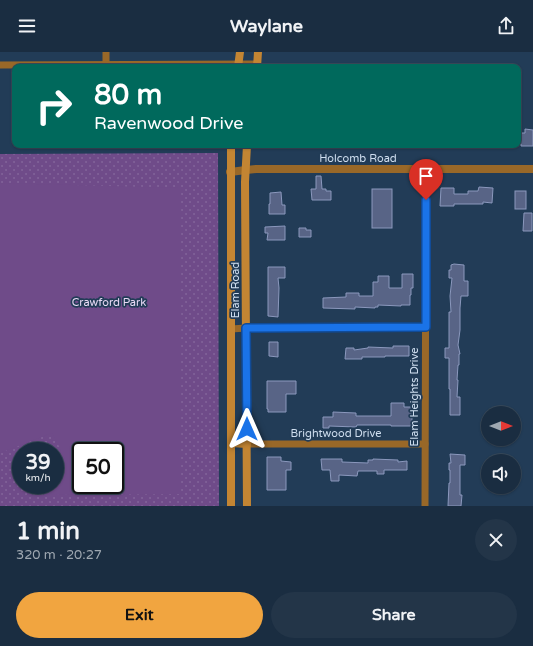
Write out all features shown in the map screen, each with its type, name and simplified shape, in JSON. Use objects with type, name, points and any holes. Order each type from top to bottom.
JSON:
[{"type":"main road","points":[[238,64],[240,52]]},
{"type":"main road","points":[[257,64],[258,52]]},
{"type":"main road","name":"Elam Road","points":[[231,148],[231,506]]},
{"type":"main road","name":"Elam Road","points":[[247,148],[246,328],[248,506]]},
{"type":"main road","points":[[231,443],[247,444]]},
{"type":"street","points":[[106,52],[106,64]]},
{"type":"street","points":[[0,65],[12,65]]},
{"type":"street","name":"Elam Heights Drive","points":[[425,506],[426,169]]},
{"type":"street","name":"Holcomb Road","points":[[230,172],[246,170],[533,169]]},
{"type":"street","points":[[231,329],[426,327]]},
{"type":"street","name":"Brightwood Drive","points":[[247,444],[425,444]]},
{"type":"green space","name":"Crawford Park","points":[[218,153],[219,506],[0,506],[0,154]]},
{"type":"green space","name":"Crawford Park","points":[[0,183],[179,188],[179,494],[44,495],[64,494],[64,442],[57,442],[52,433],[29,442],[12,442],[12,448],[0,453]]},
{"type":"building","points":[[525,129],[533,130],[533,146],[521,146],[521,133],[525,133]]},
{"type":"building","points":[[316,176],[321,176],[322,189],[331,191],[331,200],[312,200],[311,189],[316,189]]},
{"type":"building","points":[[479,187],[493,188],[492,203],[483,202],[483,204],[454,204],[454,206],[440,206],[441,188],[454,188],[454,194],[468,194],[468,191],[478,191]]},
{"type":"building","points":[[372,189],[392,189],[392,228],[372,228]]},
{"type":"building","points":[[515,191],[526,191],[526,209],[515,209]]},
{"type":"building","points":[[281,192],[282,205],[285,205],[285,214],[269,214],[270,193]]},
{"type":"building","points":[[524,213],[532,213],[532,231],[523,231]]},
{"type":"building","points":[[285,226],[285,240],[267,240],[268,233],[265,233],[265,227]]},
{"type":"building","points":[[299,228],[311,230],[311,237],[299,237]]},
{"type":"building","points":[[451,265],[464,265],[464,281],[468,281],[468,296],[461,296],[460,308],[458,345],[460,354],[458,365],[457,397],[460,397],[460,415],[450,415],[449,358],[445,358],[445,348],[449,348],[449,312],[451,312],[450,296],[452,278],[449,278],[449,270],[451,270]]},
{"type":"building","points":[[268,267],[285,267],[285,278],[278,278],[278,317],[268,316]]},
{"type":"building","points":[[402,274],[413,274],[413,288],[411,288],[410,305],[378,305],[378,307],[375,308],[355,307],[355,309],[323,308],[323,298],[346,297],[346,293],[359,293],[359,296],[373,296],[373,282],[378,282],[378,276],[389,276],[389,288],[402,288]]},
{"type":"building","points":[[269,342],[278,342],[278,357],[269,356]]},
{"type":"building","points":[[393,346],[409,346],[409,356],[362,357],[362,359],[345,359],[346,348],[354,348],[354,350],[368,347],[393,348]]},
{"type":"building","points":[[267,381],[296,381],[296,394],[286,394],[286,412],[268,412]]},
{"type":"building","points":[[391,403],[404,403],[404,407],[412,407],[412,426],[357,425],[356,427],[329,426],[329,428],[323,428],[323,417],[333,417],[333,412],[356,413],[356,416],[391,416]]},
{"type":"building","points":[[450,454],[465,455],[465,465],[460,465],[460,495],[462,495],[461,506],[448,506],[450,483],[449,463],[451,463]]},
{"type":"building","points":[[267,457],[281,457],[281,461],[291,462],[291,470],[286,470],[286,490],[267,490]]},
{"type":"building","points":[[321,459],[342,459],[342,462],[368,463],[368,460],[373,459],[398,460],[398,462],[407,461],[407,470],[384,470],[384,474],[377,474],[377,471],[358,471],[357,476],[339,475],[339,481],[331,481],[330,470],[322,470]]},
{"type":"route","points":[[247,429],[246,328],[426,327],[426,200]]}]
